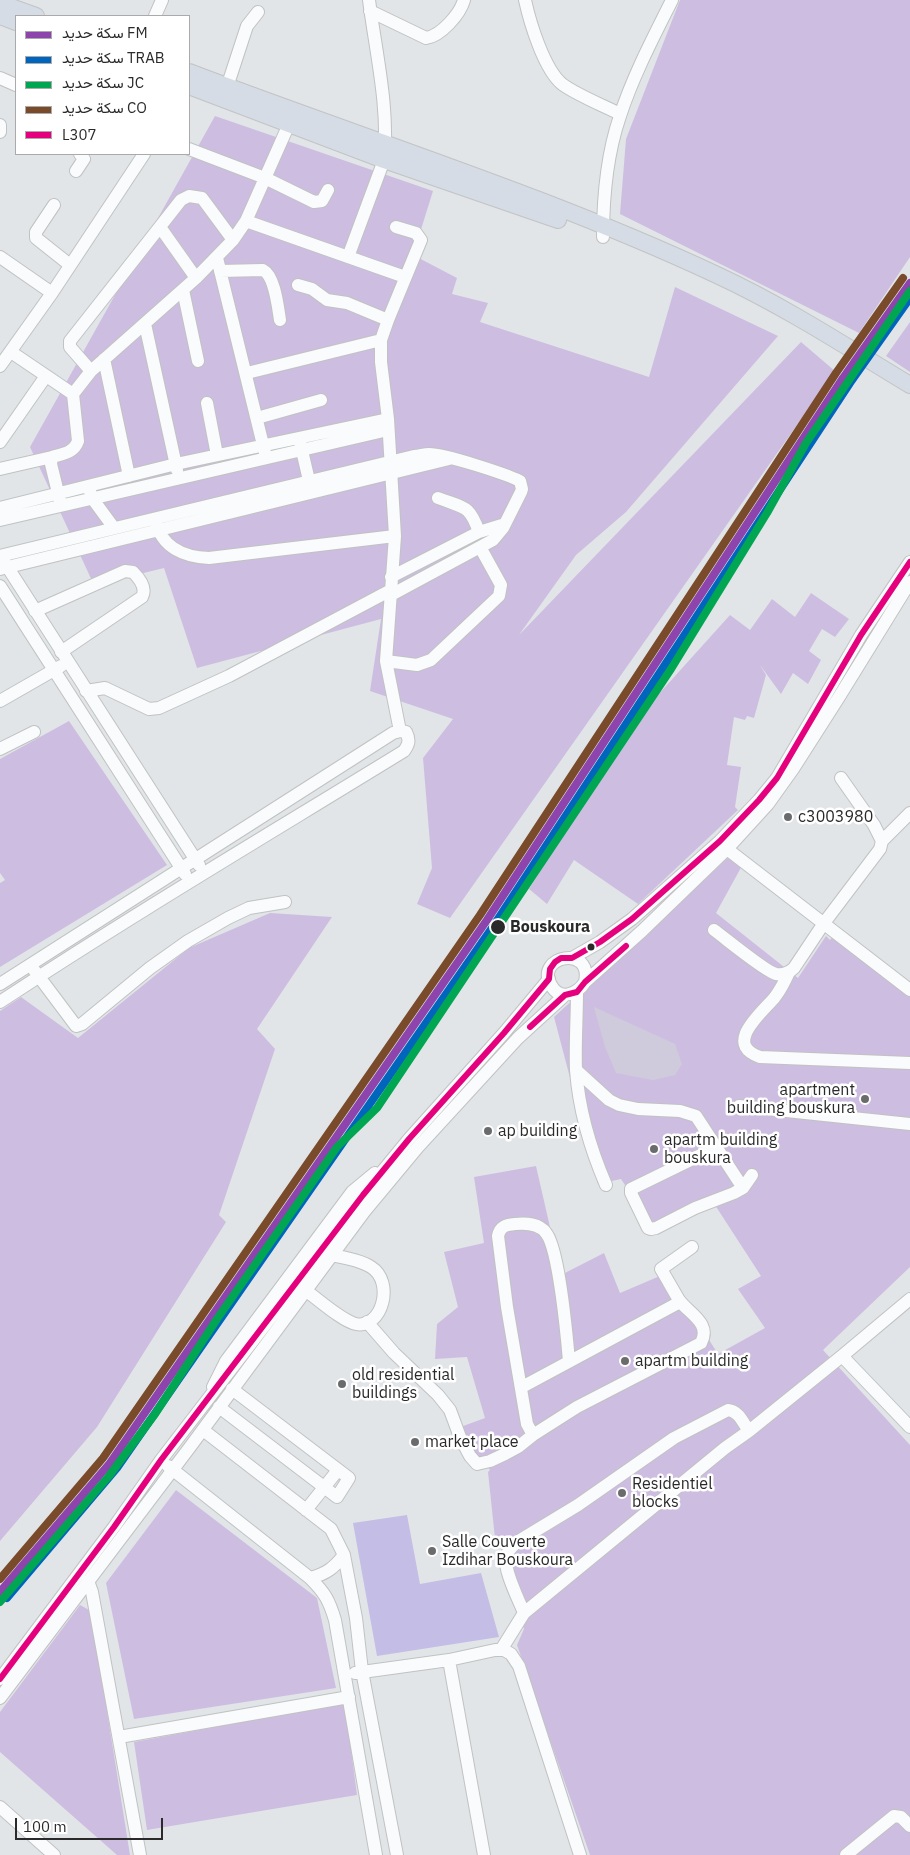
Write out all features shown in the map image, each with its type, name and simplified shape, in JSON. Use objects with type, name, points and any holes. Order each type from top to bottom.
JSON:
[{"type":"main road","points":[[0,3],[33,15]]},
{"type":"main road","points":[[0,16],[15,22]]},
{"type":"main road","points":[[190,72],[386,144],[603,232],[726,290],[910,385]]},
{"type":"main road","points":[[190,86],[384,160],[562,222],[603,232]]},
{"type":"main road","points":[[842,349],[910,394]]},
{"type":"street","points":[[155,15],[162,0]]},
{"type":"street","points":[[369,6],[426,38],[434,37],[440,32],[462,7],[464,0]]},
{"type":"street","points":[[525,0],[542,52],[556,78],[564,86],[620,114]]},
{"type":"street","points":[[603,232],[608,168],[612,143],[620,114],[648,49],[672,0]]},
{"type":"street","points":[[348,257],[384,160],[386,144],[382,82],[369,6]]},
{"type":"street","points":[[227,87],[247,26],[258,12]]},
{"type":"street","points":[[0,78],[15,84]]},
{"type":"street","points":[[0,469],[70,452],[76,446],[78,441],[73,394],[91,371],[104,359],[196,278],[219,264],[246,221],[289,124]]},
{"type":"street","points":[[0,125],[0,132]]},
{"type":"street","points":[[190,149],[265,178],[314,202],[322,201],[328,190]]},
{"type":"street","points":[[76,171],[84,159],[81,155]]},
{"type":"street","points":[[0,366],[52,293],[143,155]]},
{"type":"street","points":[[91,371],[70,347],[70,341],[181,200],[194,196],[206,201],[233,240]]},
{"type":"street","points":[[54,205],[36,232],[36,238],[70,264]]},
{"type":"street","points":[[246,221],[405,277]]},
{"type":"street","points":[[160,227],[196,278]]},
{"type":"street","points":[[396,227],[416,234],[421,240],[381,340],[381,362],[388,424],[395,536],[386,662],[400,731]]},
{"type":"street","points":[[0,257],[52,293]]},
{"type":"street","points":[[219,264],[267,272],[271,279],[280,320]]},
{"type":"street","points":[[219,264],[265,452]]},
{"type":"street","points":[[298,285],[312,290],[328,300],[347,303],[388,320]]},
{"type":"street","points":[[183,290],[198,361]]},
{"type":"street","points":[[145,324],[179,478]]},
{"type":"street","points":[[247,373],[381,340]]},
{"type":"street","points":[[11,352],[73,394]]},
{"type":"street","points":[[104,359],[129,476]]},
{"type":"street","points":[[0,442],[46,376]]},
{"type":"street","points":[[257,418],[321,400]]},
{"type":"street","points":[[207,403],[217,455]]},
{"type":"street","points":[[0,508],[179,478],[265,452],[388,424]]},
{"type":"street","points":[[300,444],[310,486]]},
{"type":"street","points":[[90,492],[129,476],[176,464],[217,455],[265,452]]},
{"type":"street","points":[[2,561],[391,467],[430,454],[483,468],[520,482],[522,489],[497,536],[480,547],[391,588],[229,676],[159,708],[149,709],[105,688],[86,691]]},
{"type":"street","points":[[52,457],[51,470],[60,499]]},
{"type":"street","points":[[90,492],[114,528]]},
{"type":"street","points":[[438,498],[466,508],[470,512],[479,532]]},
{"type":"street","points":[[0,520],[60,499]]},
{"type":"street","points":[[156,524],[164,540],[176,550],[188,555],[209,558],[395,536]]},
{"type":"street","points":[[2,561],[114,528],[156,524]]},
{"type":"street","points":[[391,588],[479,532],[505,524]]},
{"type":"street","points":[[386,662],[417,665],[431,660],[499,596],[501,585],[480,547]]},
{"type":"street","points":[[2,561],[204,874]]},
{"type":"street","points":[[572,958],[600,942],[632,919],[720,841],[759,800],[777,778],[861,636],[910,562]]},
{"type":"street","points":[[0,701],[54,670],[64,657],[142,597],[144,590],[133,572],[125,572],[35,611]]},
{"type":"street","points":[[0,1679],[114,1527],[161,1460],[215,1402],[232,1389],[364,1212],[430,1134],[518,1038],[642,931],[727,849],[768,804],[793,769],[910,582]]},
{"type":"street","points":[[0,586],[190,883]]},
{"type":"street","points":[[80,711],[94,702]]},
{"type":"street","points":[[0,984],[385,738],[400,731],[406,732],[409,738],[408,746],[404,751],[288,820],[190,883],[38,976],[0,1002]]},
{"type":"street","points":[[0,749],[34,732]]},
{"type":"street","points":[[840,778],[874,825],[882,841]]},
{"type":"street","points":[[279,805],[288,820]]},
{"type":"street","points":[[714,930],[770,972],[783,974],[789,972],[794,968],[824,923],[880,849],[882,841],[910,812]]},
{"type":"street","points":[[727,849],[910,990]]},
{"type":"street","points":[[30,964],[76,1026],[82,1024],[150,968],[188,940],[250,908],[285,902]]},
{"type":"street","points":[[0,1698],[202,1430],[215,1402],[216,1378],[226,1361],[352,1192],[358,1185],[389,1163],[504,1034],[548,979],[550,969],[555,962],[561,958],[572,958],[581,963],[585,972],[575,990],[576,1070],[589,1142],[606,1185]]},
{"type":"street","points":[[789,972],[776,995],[747,1028],[744,1036],[746,1044],[753,1054],[760,1057],[910,1062]]},
{"type":"street","points":[[548,979],[550,985],[556,991],[575,990]]},
{"type":"street","points":[[576,1070],[609,1100],[619,1105],[638,1109],[680,1111],[692,1114],[702,1124],[715,1148],[743,1188]]},
{"type":"street","points":[[739,1106],[910,1124]]},
{"type":"street","points":[[715,1148],[631,1189],[631,1193],[648,1228],[656,1228],[695,1208],[734,1193],[743,1188],[752,1176]]},
{"type":"street","points":[[533,1435],[527,1424],[507,1307],[498,1236],[499,1230],[504,1226],[535,1224],[547,1234],[552,1246],[558,1276],[569,1361]]},
{"type":"street","points":[[367,1322],[394,1353],[438,1395],[450,1410],[460,1437],[470,1456],[477,1464],[490,1461],[512,1450],[577,1407],[701,1343],[704,1335],[700,1323],[696,1316],[680,1302],[661,1268],[692,1247]]},
{"type":"street","points":[[305,1290],[349,1321],[359,1324],[367,1322],[377,1314],[384,1302],[385,1288],[382,1280],[372,1267],[331,1255]]},
{"type":"street","points":[[501,1650],[524,1613],[910,1299]]},
{"type":"street","points":[[522,1387],[680,1302]]},
{"type":"street","points":[[842,1356],[910,1427]]},
{"type":"street","points":[[232,1389],[338,1470],[323,1486],[306,1510]]},
{"type":"street","points":[[215,1402],[323,1486]]},
{"type":"street","points":[[524,1613],[509,1576],[505,1559],[506,1554],[517,1542],[578,1505],[674,1438],[725,1411],[732,1410],[739,1416],[749,1431]]},
{"type":"street","points":[[202,1430],[331,1529],[344,1554],[356,1618],[362,1671],[397,1855]]},
{"type":"street","points":[[161,1460],[310,1578],[330,1601],[345,1674],[376,1855]]},
{"type":"street","points":[[310,1578],[326,1574],[344,1554]]},
{"type":"street","points":[[88,1581],[92,1592],[140,1855]]},
{"type":"street","points":[[345,1674],[449,1660],[488,1651],[501,1650],[511,1654],[519,1666],[580,1855]]},
{"type":"street","points":[[449,1660],[484,1855]]},
{"type":"street","points":[[119,1737],[349,1697]]},
{"type":"street","points":[[0,1808],[54,1855]]},
{"type":"street","points":[[846,1855],[894,1816],[900,1817],[910,1826]]},
{"type":"shaded area","points":[[680,0],[910,0],[910,257],[859,333],[620,214],[626,139]]},
{"type":"shaded area","points":[[215,116],[433,191],[413,255],[457,278],[452,294],[488,303],[480,322],[649,377],[675,287],[778,336],[626,512],[576,555],[519,635],[801,342],[835,371],[450,918],[417,904],[432,868],[423,758],[453,719],[370,691],[381,619],[197,668],[164,568],[94,585],[30,447]]},
{"type":"shaded area","points":[[910,322],[910,372],[886,356]]},
{"type":"shaded area","points":[[811,593],[849,619],[835,637],[822,629],[809,651],[821,660],[808,684],[793,673],[781,694],[760,665],[766,675],[754,718],[747,716],[745,720],[734,717],[727,765],[741,767],[735,807],[738,810],[638,904],[574,860],[547,904],[529,889],[657,696],[730,615],[750,630],[772,599],[795,617]]},
{"type":"shaded area","points":[[69,721],[167,865],[0,967],[0,883],[5,880],[0,873],[0,759]]},
{"type":"shaded area","points":[[731,855],[743,864],[716,913],[798,978],[826,936],[830,940],[836,932],[910,995],[910,1267],[823,1350],[910,1445],[910,1855],[590,1855],[517,1645],[524,1629],[513,1601],[506,1542],[496,1548],[488,1472],[490,1470],[455,1429],[485,1418],[467,1357],[435,1359],[437,1324],[458,1307],[444,1252],[484,1243],[474,1177],[536,1166],[561,1275],[604,1253],[620,1293],[667,1273],[718,1354],[765,1328],[738,1289],[761,1276],[713,1202],[655,1230],[621,1179],[598,1184],[554,1017]]},
{"type":"shaded area","points":[[270,913],[332,917],[257,1029],[275,1049],[219,1215],[226,1222],[97,1427],[0,1541],[0,1011],[21,997],[78,1038],[189,948]]},
{"type":"shaded area","points":[[594,1007],[675,1044],[682,1064],[675,1075],[653,1080],[616,1073],[605,1047]]},
{"type":"shaded area","points":[[176,1490],[317,1598],[336,1688],[134,1719],[106,1583]]},
{"type":"shaded area","points":[[407,1515],[420,1584],[481,1573],[499,1637],[377,1656],[353,1523]]},
{"type":"shaded area","points":[[80,1605],[91,1611],[130,1855],[117,1855],[0,1752],[0,1712]]},
{"type":"shaded area","points":[[345,1703],[357,1795],[147,1830],[134,1742]]},
{"type":"rail line","name":"CO","points":[[0,1579],[103,1458],[480,915],[836,373],[903,278]]},
{"type":"rail line","name":"FM","points":[[0,1592],[110,1463],[487,920],[843,378],[910,283]]},
{"type":"rail line","name":"JC","points":[[0,1602],[109,1476],[155,1414],[217,1319],[337,1147],[377,1108],[671,669],[767,513],[806,443],[910,291]]},
{"type":"rail line","name":"TRAB","points":[[7,1598],[117,1468],[494,925],[850,383],[910,298]]},
{"type":"transit line","name":"L307","points":[[0,1679],[114,1527],[161,1460],[363,1195],[409,1139],[504,1033],[549,979],[550,969],[555,962],[561,958],[572,958],[600,942],[632,919],[720,841],[777,778],[861,635],[910,562]]},
{"type":"transit line","name":"L307","points":[[530,1027],[565,995],[577,992],[585,982],[626,946]]},
{"type":"place","name":"c3003980","points":[[788,817]]},
{"type":"place","name":"Bouskoura","points":[[498,927]]},
{"type":"place","name":"apartment building bouskura","points":[[865,1099]]},
{"type":"place","name":"ap building","points":[[488,1131]]},
{"type":"place","name":"apartm building bouskura","points":[[654,1149]]},
{"type":"place","name":"apartm building","points":[[625,1361]]},
{"type":"place","name":"old residential buildings","points":[[342,1384]]},
{"type":"place","name":"market place","points":[[415,1442]]},
{"type":"place","name":"Residentiel blocks","points":[[622,1493]]},
{"type":"place","name":"Salle Couverte Izdihar Bouskoura","points":[[432,1551]]}]
